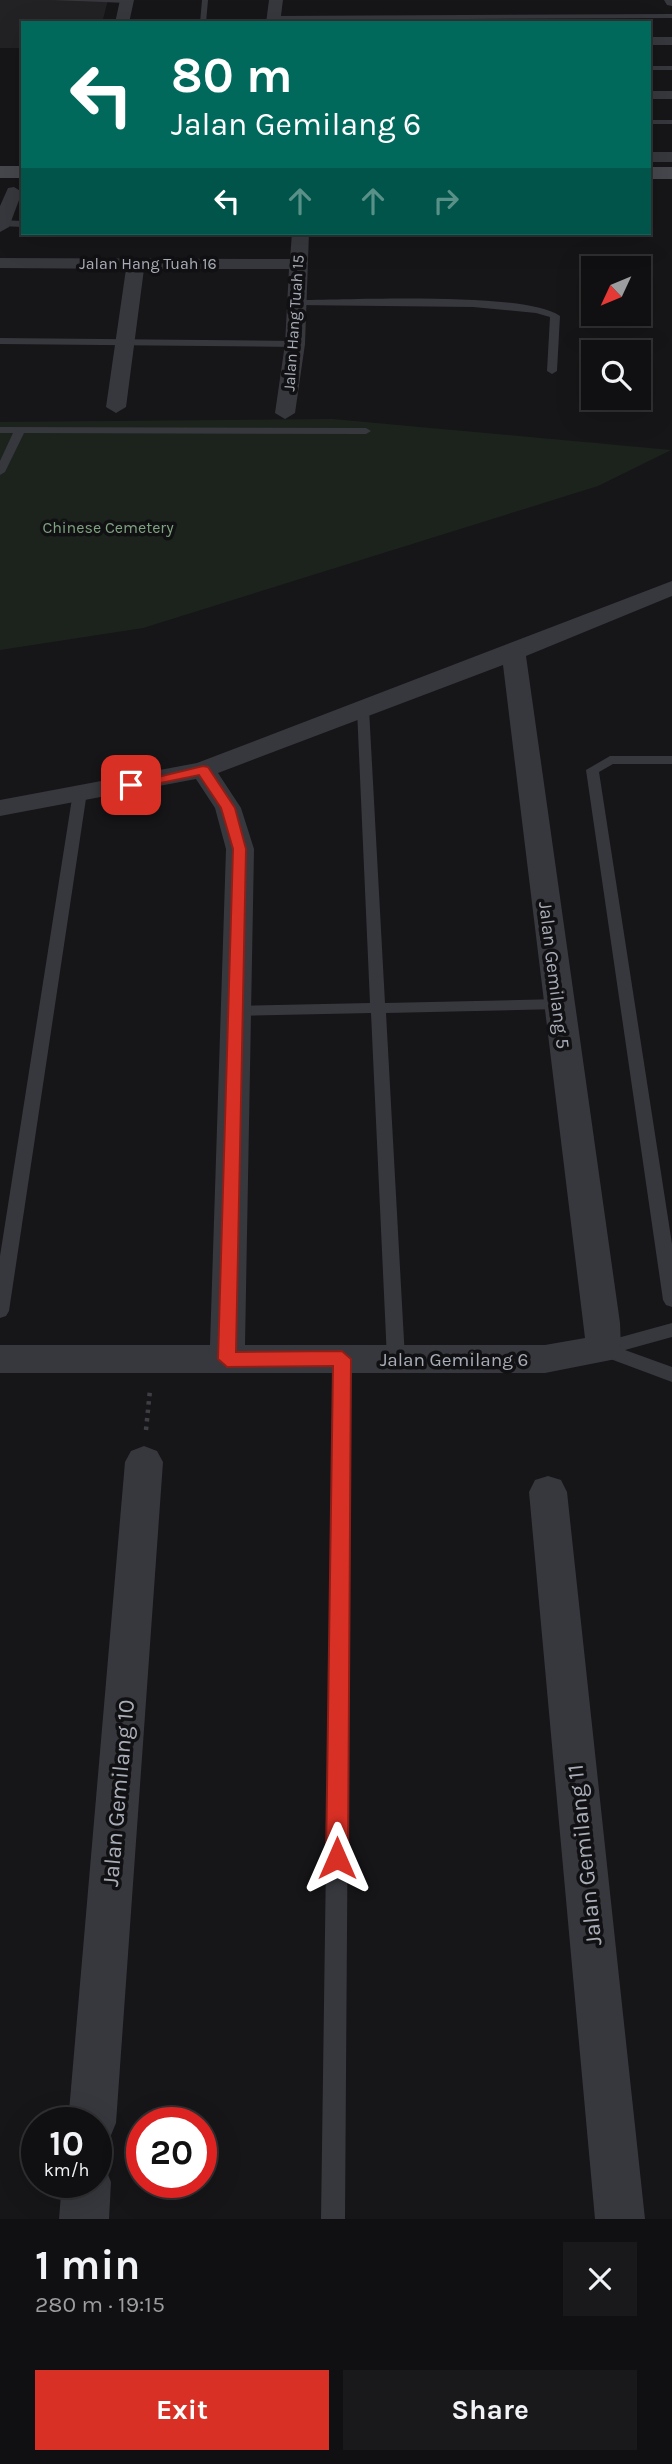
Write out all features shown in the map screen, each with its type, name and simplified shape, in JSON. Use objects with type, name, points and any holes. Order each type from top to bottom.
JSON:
[{"type":"street","points":[[273,20],[276,0]]},
{"type":"street","points":[[122,21],[127,1]]},
{"type":"street","points":[[651,41],[672,41]]},
{"type":"street","points":[[651,94],[672,94]]},
{"type":"street","points":[[651,157],[672,157]]},
{"type":"street","points":[[0,172],[21,172]]},
{"type":"street","points":[[651,173],[672,173]]},
{"type":"street","points":[[0,225],[12,192]]},
{"type":"street","name":"Jalan Hang Tuah 15","points":[[285,413],[295,344],[296,264],[300,235]]},
{"type":"street","name":"Jalan Hang Tuah 16","points":[[0,262],[296,264]]},
{"type":"street","points":[[116,407],[136,263]]},
{"type":"street","points":[[0,808],[80,792],[157,781],[203,770],[513,653],[672,588]]},
{"type":"street","name":"Jalan Gemilang 5","points":[[513,653],[603,1323],[603,1349]]},
{"type":"street","points":[[203,770],[228,808],[240,849],[227,1359]]},
{"type":"street","name":"Jalan Gemilang 6","points":[[0,1359],[545,1359],[603,1349]]},
{"type":"street","name":"Jalan Gemilang 10","points":[[93,2107],[144,1462]]},
{"type":"street","name":"Jalan Gemilang 11","points":[[548,1492],[620,2219]]},
{"type":"street","points":[[84,2219],[86,2198]]},
{"type":"lane","points":[[55,0],[127,1]]},
{"type":"lane","points":[[203,21],[205,0]]},
{"type":"lane","points":[[273,20],[672,16]]},
{"type":"lane","points":[[651,68],[672,68]]},
{"type":"lane","points":[[651,122],[672,122]]},
{"type":"lane","points":[[0,225],[21,224]]},
{"type":"lane","points":[[297,303],[492,305],[546,310],[555,316],[552,371]]},
{"type":"lane","points":[[0,341],[295,344]]},
{"type":"lane","points":[[0,430],[366,431]]},
{"type":"lane","points":[[0,472],[20,430]]},
{"type":"lane","points":[[363,709],[396,1359]]},
{"type":"lane","points":[[672,760],[610,760],[592,770],[672,1300]]},
{"type":"lane","points":[[0,1311],[80,792]]},
{"type":"lane","points":[[236,1011],[559,1004]]},
{"type":"lane","points":[[603,1349],[672,1330]]},
{"type":"lane","points":[[603,1349],[672,1375]]},
{"type":"lane","points":[[333,2219],[342,1359]]},
{"type":"path","points":[[144,1462],[152,1359]]},
{"type":"shaded area","points":[[0,0],[108,0],[103,21],[21,21],[21,48],[0,48]]},
{"type":"green space","name":"Chinese Cemetery","points":[[332,419],[671,450],[598,486],[143,628],[0,650],[0,422]]},
{"type":"route","points":[[131,785],[203,770],[228,808],[240,849],[227,1359],[342,1359],[337,1858]]}]
